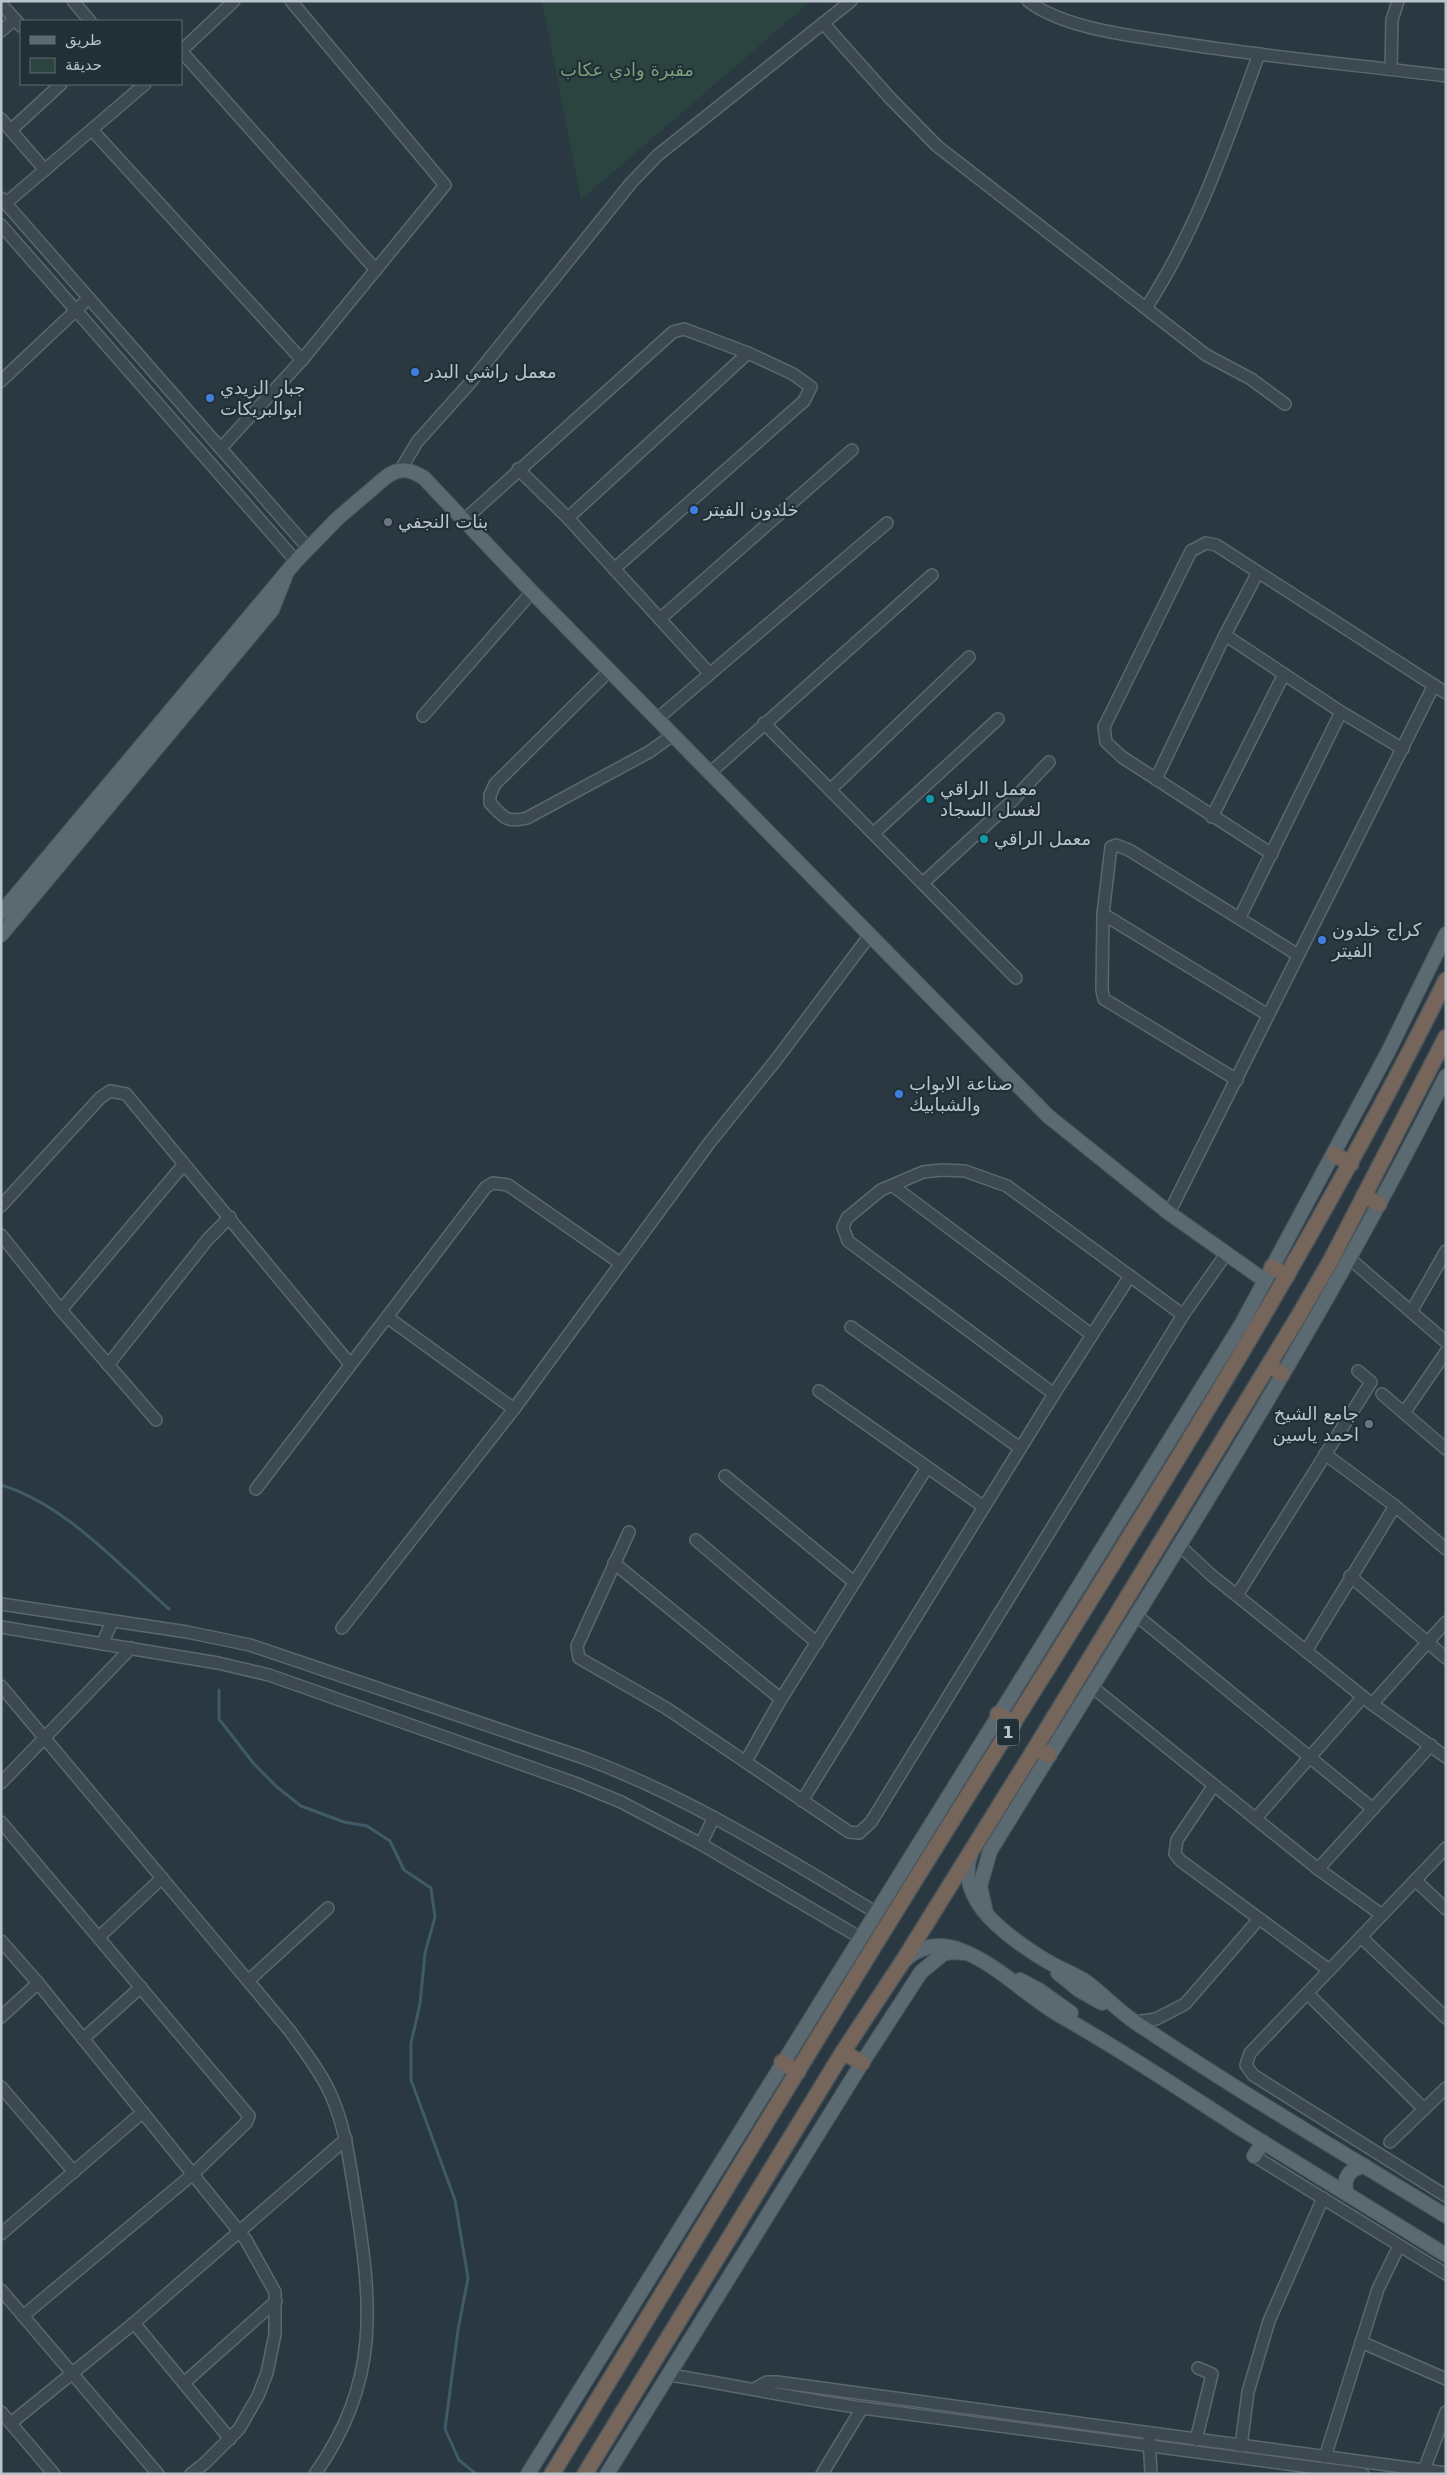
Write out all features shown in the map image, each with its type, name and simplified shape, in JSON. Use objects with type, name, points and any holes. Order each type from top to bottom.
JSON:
[{"type":"highway","name":"1","points":[[552,2474],[798,2072],[1179,1458],[1351,1164],[1446,980]]},
{"type":"highway","name":"1","points":[[585,2474],[843,2052],[904,1961],[1036,1747],[1269,1365],[1331,1260],[1446,1037]]},
{"type":"highway","points":[[1406,1060],[1428,1074]]},
{"type":"highway","points":[[1334,1154],[1351,1164]]},
{"type":"highway","points":[[1364,1196],[1379,1204]]},
{"type":"highway","points":[[1268,1274],[1287,1276]]},
{"type":"highway","points":[[1269,1365],[1282,1374]]},
{"type":"highway","points":[[998,1714],[1014,1723]]},
{"type":"highway","points":[[1036,1747],[1049,1755]]},
{"type":"highway","points":[[843,2052],[862,2063]]},
{"type":"highway","points":[[782,2062],[798,2072]]},
{"type":"main road","points":[[1,913],[308,548],[386,476],[401,469],[412,471],[424,478],[532,592],[1048,1116],[1169,1213],[1226,1254],[1268,1274]]},
{"type":"main road","points":[[1,935],[272,610],[292,566]]},
{"type":"main road","points":[[528,2474],[1240,1325],[1388,1052],[1446,934]]},
{"type":"main road","points":[[986,1913],[980,1886],[986,1862],[1049,1755],[1282,1374],[1379,1204],[1446,1076]]},
{"type":"main road","points":[[973,1849],[968,1866],[970,1885],[986,1913],[1009,1935],[1046,1961],[1085,1982],[1135,2022],[1365,2166],[1443,2210]]},
{"type":"main road","points":[[904,1961],[915,1951],[932,1946],[952,1948],[966,1953],[997,1970],[1041,2003],[1089,2030],[1263,2142],[1446,2255]]},
{"type":"main road","points":[[607,2474],[862,2063],[925,1968],[943,1954],[953,1952],[966,1953]]},
{"type":"main road","points":[[1254,2156],[1263,2142]]},
{"type":"main road","points":[[1347,2194],[1345,2181],[1348,2174],[1359,2167],[1365,2166]]},
{"type":"street","points":[[72,1],[89,20]]},
{"type":"street","points":[[182,50],[234,1]]},
{"type":"street","points":[[221,448],[302,360],[445,185],[291,1]]},
{"type":"street","points":[[401,469],[417,442],[469,384],[631,184],[658,155],[851,1]]},
{"type":"street","points":[[1028,1],[1039,10],[1104,32],[1259,54],[1446,76]]},
{"type":"street","points":[[1391,70],[1392,20],[1398,1]]},
{"type":"street","points":[[1,4],[18,23],[1,31]]},
{"type":"street","points":[[823,23],[890,98],[937,146],[1206,355],[1252,379],[1285,404]]},
{"type":"street","points":[[182,52],[376,270]]},
{"type":"street","points":[[1146,308],[1167,276],[1217,166],[1259,54]]},
{"type":"street","points":[[11,130],[60,85]]},
{"type":"street","points":[[144,85],[45,170],[4,200],[308,548]]},
{"type":"street","points":[[1,119],[45,170]]},
{"type":"street","points":[[92,130],[302,360]]},
{"type":"street","points":[[1,225],[292,566]]},
{"type":"street","points":[[1,381],[89,298]]},
{"type":"street","points":[[464,520],[518,468],[673,332],[684,329],[748,353],[793,374],[811,387],[804,401],[614,569]]},
{"type":"street","points":[[568,518],[748,353]]},
{"type":"street","points":[[661,618],[852,450]]},
{"type":"street","points":[[518,468],[568,518],[661,618],[709,673]]},
{"type":"street","points":[[657,718],[887,523]]},
{"type":"street","points":[[1272,854],[1212,817],[1122,757],[1106,742],[1104,727],[1191,551],[1206,543],[1216,545],[1257,574],[1446,694]]},
{"type":"street","points":[[1156,779],[1224,635],[1257,574]]},
{"type":"street","points":[[710,772],[932,575]]},
{"type":"street","points":[[423,716],[532,592]]},
{"type":"street","points":[[1224,635],[1341,712],[1403,749]]},
{"type":"street","points":[[830,790],[969,657]]},
{"type":"street","points":[[610,670],[495,784],[490,795],[490,804],[507,820],[515,821],[527,818],[649,752],[673,735]]},
{"type":"street","points":[[1212,817],[1284,674]]},
{"type":"street","points":[[1169,1213],[1434,685]]},
{"type":"street","points":[[1240,917],[1341,712]]},
{"type":"street","points":[[874,834],[998,719]]},
{"type":"street","points":[[764,723],[1016,978]]},
{"type":"street","points":[[923,883],[1010,803],[1048,762]]},
{"type":"street","points":[[1237,1080],[1104,999],[1102,990],[1103,914],[1111,847],[1116,845],[1129,850],[1240,917],[1298,955]]},
{"type":"street","points":[[1103,914],[1268,1015]]},
{"type":"street","points":[[342,1628],[514,1410],[710,1142],[776,1060],[870,935]]},
{"type":"street","points":[[1,1206],[95,1102],[110,1091],[126,1094],[230,1217],[350,1364]]},
{"type":"street","points":[[61,1310],[184,1164]]},
{"type":"street","points":[[1054,1394],[848,1240],[843,1227],[847,1218],[881,1190],[923,1172],[942,1170],[965,1171],[1007,1186],[1183,1315]]},
{"type":"street","points":[[256,1489],[486,1187],[494,1184],[508,1185],[620,1264]]},
{"type":"street","points":[[893,1186],[1092,1335]]},
{"type":"street","points":[[108,1365],[208,1239],[230,1217]]},
{"type":"street","points":[[1,1235],[61,1310],[156,1420]]},
{"type":"street","points":[[1411,1312],[1446,1251]]},
{"type":"street","points":[[630,1532],[577,1646],[578,1658],[666,1708],[746,1760],[802,1801],[849,1832],[859,1833],[871,1822],[1183,1315],[1226,1254]]},
{"type":"street","points":[[1349,1258],[1446,1342]]},
{"type":"street","points":[[802,1801],[1020,1448],[1130,1276]]},
{"type":"street","points":[[387,1316],[514,1410]]},
{"type":"street","points":[[852,1327],[1020,1448]]},
{"type":"street","points":[[1404,1413],[1446,1352]]},
{"type":"street","points":[[1237,1595],[1371,1382],[1358,1371]]},
{"type":"street","points":[[818,1391],[926,1469],[984,1508]]},
{"type":"street","points":[[1382,1394],[1446,1449]]},
{"type":"street","points":[[1324,1454],[1395,1506],[1446,1549]]},
{"type":"street","points":[[746,1760],[781,1699],[926,1469]]},
{"type":"street","points":[[725,1476],[854,1582]]},
{"type":"street","points":[[1306,1651],[1350,1576],[1395,1506]]},
{"type":"street","points":[[696,1540],[817,1643]]},
{"type":"street","points":[[1179,1545],[1210,1574],[1306,1651],[1446,1758]]},
{"type":"street","points":[[614,1563],[781,1699]]},
{"type":"street","points":[[1350,1576],[1446,1658]]},
{"type":"street","points":[[4,1602],[112,1622],[222,1638],[279,1653],[608,1766],[714,1817],[875,1912]]},
{"type":"street","points":[[1136,1615],[1373,1809]]},
{"type":"street","points":[[102,1644],[112,1622]]},
{"type":"street","points":[[1256,1818],[1310,1757],[1427,1643],[1446,1622]]},
{"type":"street","points":[[1,1627],[218,1662],[300,1684],[597,1791],[701,1844],[859,1937]]},
{"type":"street","points":[[1,1783],[131,1648]]},
{"type":"street","points":[[1,1686],[290,2031],[330,2093],[346,2139],[368,2296],[369,2322],[366,2357],[352,2405],[328,2456],[315,2474]]},
{"type":"street","points":[[1091,1686],[1318,1869],[1382,1915]]},
{"type":"street","points":[[1318,1869],[1431,1745]]},
{"type":"street","points":[[1214,1785],[1177,1840],[1176,1854],[1330,1970]]},
{"type":"street","points":[[701,1844],[714,1817]]},
{"type":"street","points":[[1,1822],[249,2116],[246,2123],[193,2174],[23,2316]]},
{"type":"street","points":[[1446,1848],[1250,2053],[1246,2065],[1249,2073],[1446,2196]]},
{"type":"street","points":[[99,1937],[162,1878]]},
{"type":"street","points":[[1415,1880],[1446,1909]]},
{"type":"street","points":[[248,1981],[328,1908]]},
{"type":"street","points":[[1135,2022],[1156,2019],[1185,2004],[1260,1919]]},
{"type":"street","points":[[1361,1937],[1446,2018]]},
{"type":"street","points":[[1,1941],[84,2039],[240,2232],[270,2279],[275,2292],[275,2334],[267,2373],[249,2415],[230,2439],[190,2474]]},
{"type":"street","points":[[1,2017],[38,1983]]},
{"type":"street","points":[[84,2039],[141,1987]]},
{"type":"street","points":[[1307,1993],[1424,2109]]},
{"type":"street","points":[[1,2087],[74,2172]]},
{"type":"street","points":[[1390,2142],[1446,2088]]},
{"type":"street","points":[[1,2234],[143,2112]]},
{"type":"street","points":[[11,2423],[134,2323],[346,2139]]},
{"type":"street","points":[[1254,2156],[1446,2274]]},
{"type":"street","points":[[1241,2446],[1248,2392],[1269,2321],[1323,2198]]},
{"type":"street","points":[[1325,2458],[1378,2289],[1399,2246]]},
{"type":"street","points":[[1,2290],[158,2474]]},
{"type":"street","points":[[184,2383],[276,2301]]},
{"type":"street","points":[[134,2323],[230,2439]]},
{"type":"street","points":[[1361,2342],[1446,2379]]},
{"type":"street","points":[[1196,2440],[1212,2374],[1198,2368]]},
{"type":"street","points":[[670,2375],[756,2388],[785,2397],[862,2408],[1149,2439],[1196,2440],[1446,2473]]},
{"type":"street","points":[[756,2388],[767,2382],[776,2382],[1363,2474]]},
{"type":"street","points":[[822,2474],[862,2408]]},
{"type":"street","points":[[1,2412],[54,2474]]},
{"type":"street","points":[[1424,2470],[1446,2412]]},
{"type":"street","points":[[1149,2439],[1151,2474]]},
{"type":"green space","name":"مقبرة وادي عكاب","points":[[542,1],[811,1],[581,200]]},
{"type":"waterway","points":[[1,1485],[25,1494],[69,1521],[91,1538],[169,1609]]},
{"type":"waterway","points":[[219,1690],[219,1719],[254,1764],[277,1787],[301,1806],[344,1822],[367,1826],[390,1841],[404,1870],[431,1888],[435,1917],[425,1953],[420,2004],[411,2043],[411,2080],[455,2200],[468,2278],[458,2330],[445,2429],[459,2460],[476,2474]]},
{"type":"place","name":"معمل راشي البدر","points":[[415,372]]},
{"type":"place","name":"جبار الزيدي ابوالبريكات","points":[[210,398]]},
{"type":"place","name":"خلدون الفيتر","points":[[694,510]]},
{"type":"place","name":"بنات النجفي","points":[[388,522]]},
{"type":"place","name":"معمل الراقي لغسل السجاد","points":[[930,799]]},
{"type":"place","name":"معمل الراقي","points":[[984,839]]},
{"type":"place","name":"كراج خلدون الفيتر","points":[[1322,940]]},
{"type":"place","name":"صناعة الابواب والشبابيك","points":[[899,1094]]},
{"type":"place","name":"جامع الشيخ احمد ياسين","points":[[1369,1424]]}]
